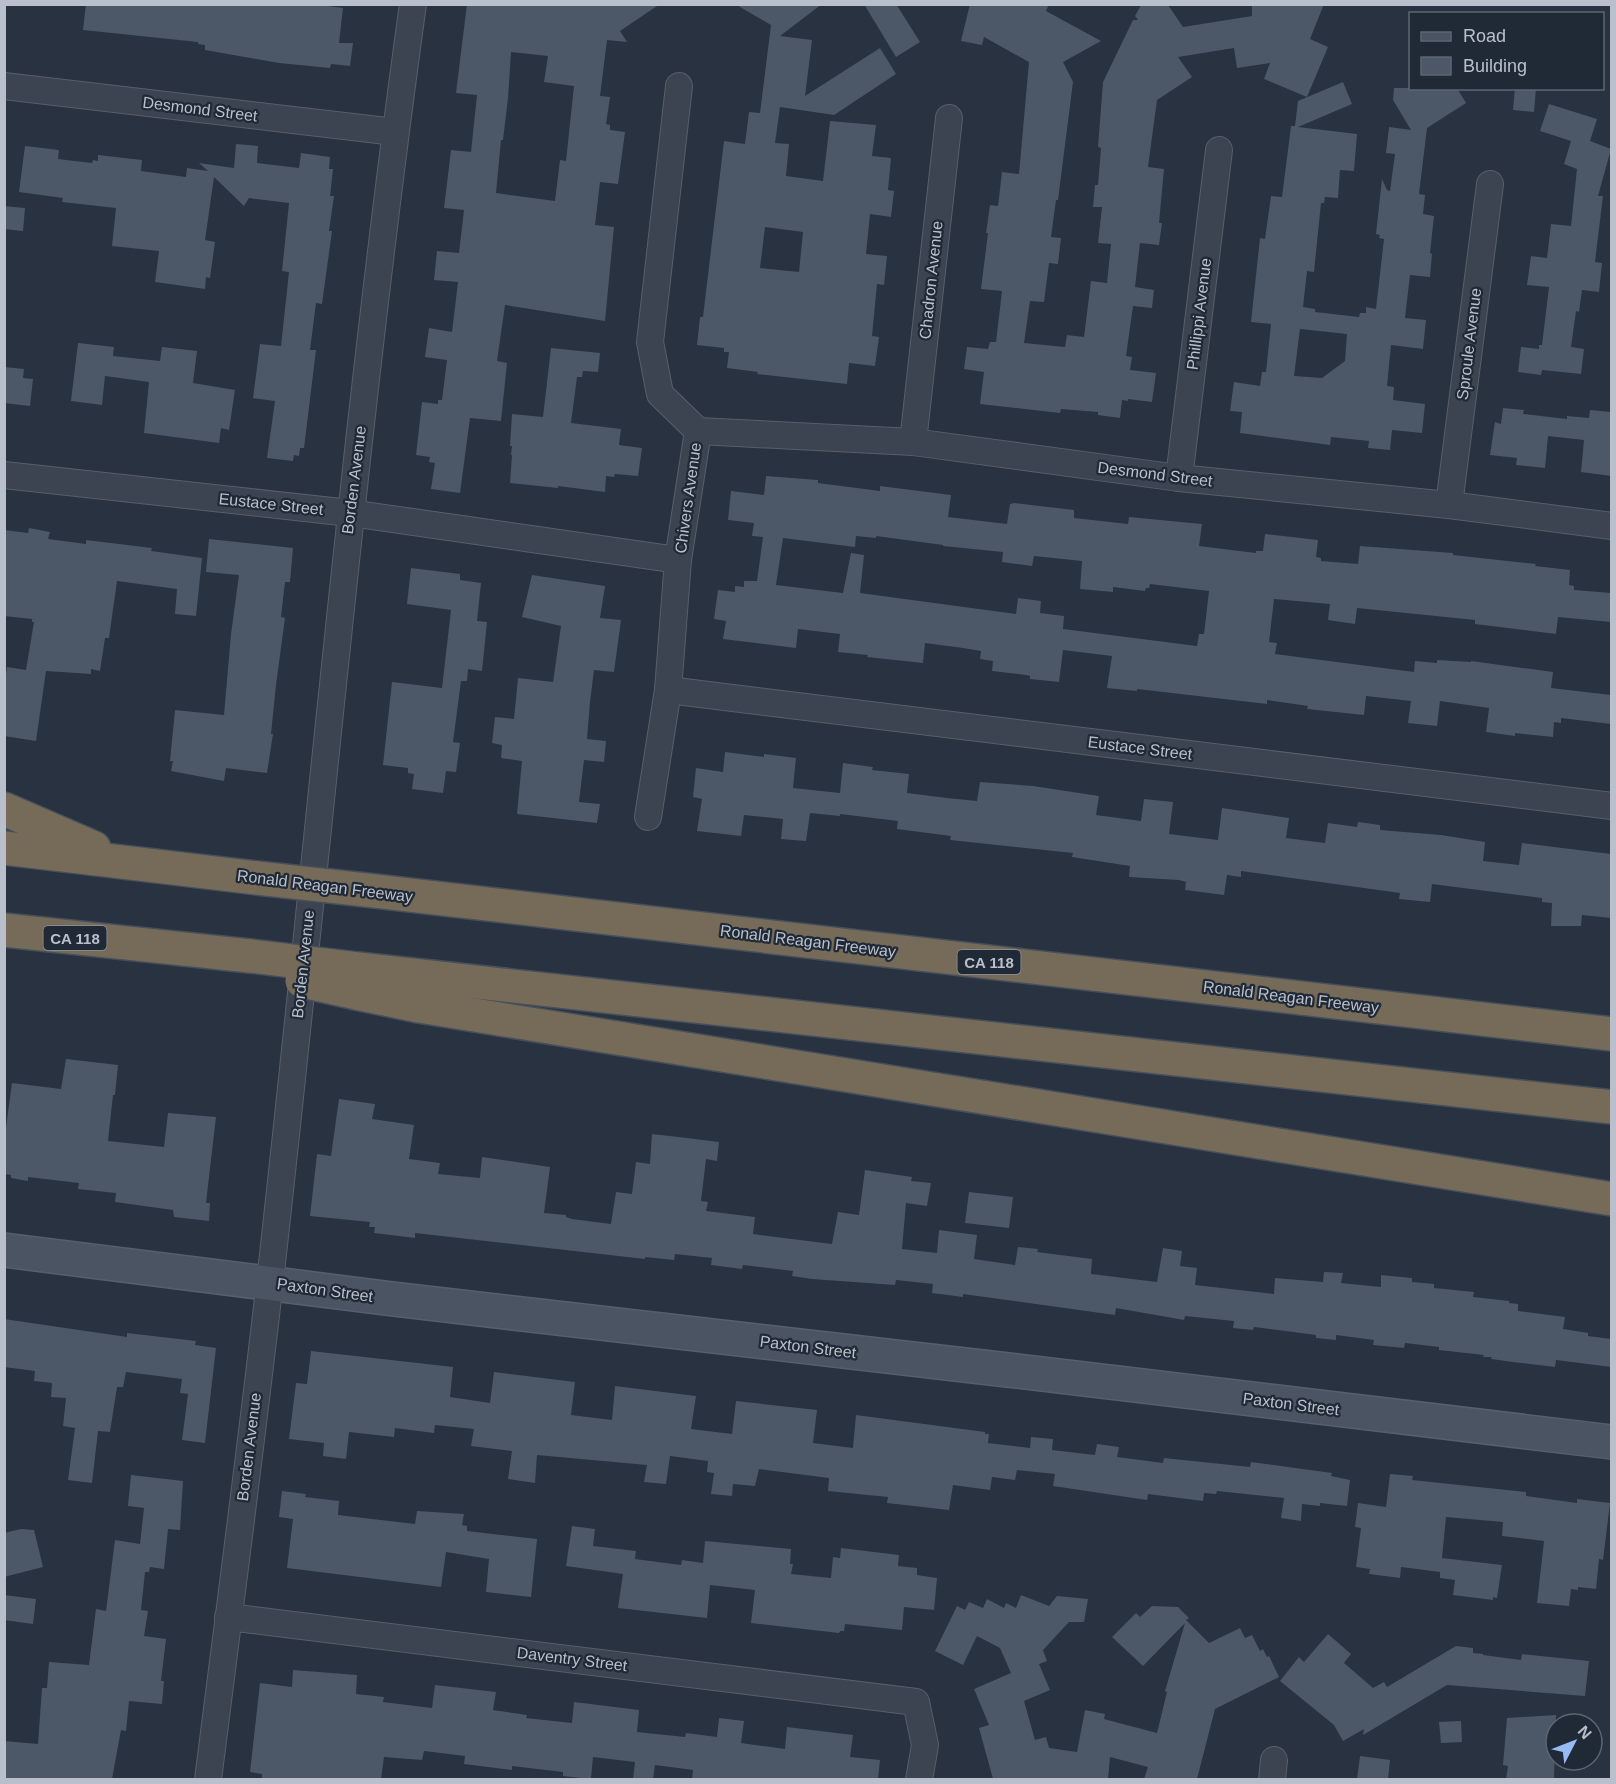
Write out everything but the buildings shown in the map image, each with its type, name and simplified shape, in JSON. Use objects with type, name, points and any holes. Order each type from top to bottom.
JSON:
[{"type":"highway","points":[[4,809],[129,863]]},
{"type":"highway","name":"Ronald Reagan Freeway","points":[[4,848],[1611,1034]]},
{"type":"highway","name":"CA 118","points":[[4,930],[145,945],[357,981]]},
{"type":"highway","points":[[357,981],[1611,1107]]},
{"type":"highway","points":[[357,981],[453,1012],[1600,1197]]},
{"type":"street","name":"Borden Avenue","points":[[208,1779],[270,1282],[350,513],[412,4]]},
{"type":"street","name":"Desmond Street","points":[[4,86],[395,132]]},
{"type":"street","name":"Chivers Avenue","points":[[648,817],[668,690],[678,560],[698,431],[660,394],[650,342],[679,86]]},
{"type":"street","name":"Chadron Avenue","points":[[914,442],[949,118]]},
{"type":"street","name":"Phillippi Avenue","points":[[1179,478],[1220,150]]},
{"type":"street","name":"Sproule Avenue","points":[[1449,505],[1490,184]]},
{"type":"street","name":"Desmond Street","points":[[698,431],[914,442],[1179,478],[1449,505],[1611,526]]},
{"type":"street","name":"Eustace Street","points":[[4,475],[350,513],[678,560]]},
{"type":"street","name":"Eustace Street","points":[[668,690],[1611,806]]},
{"type":"street","name":"Paxton Street","points":[[4,1250],[393,1299],[1611,1442]]},
{"type":"street","name":"Daventry Street","points":[[228,1617],[916,1702],[925,1745],[920,1779]]}]
